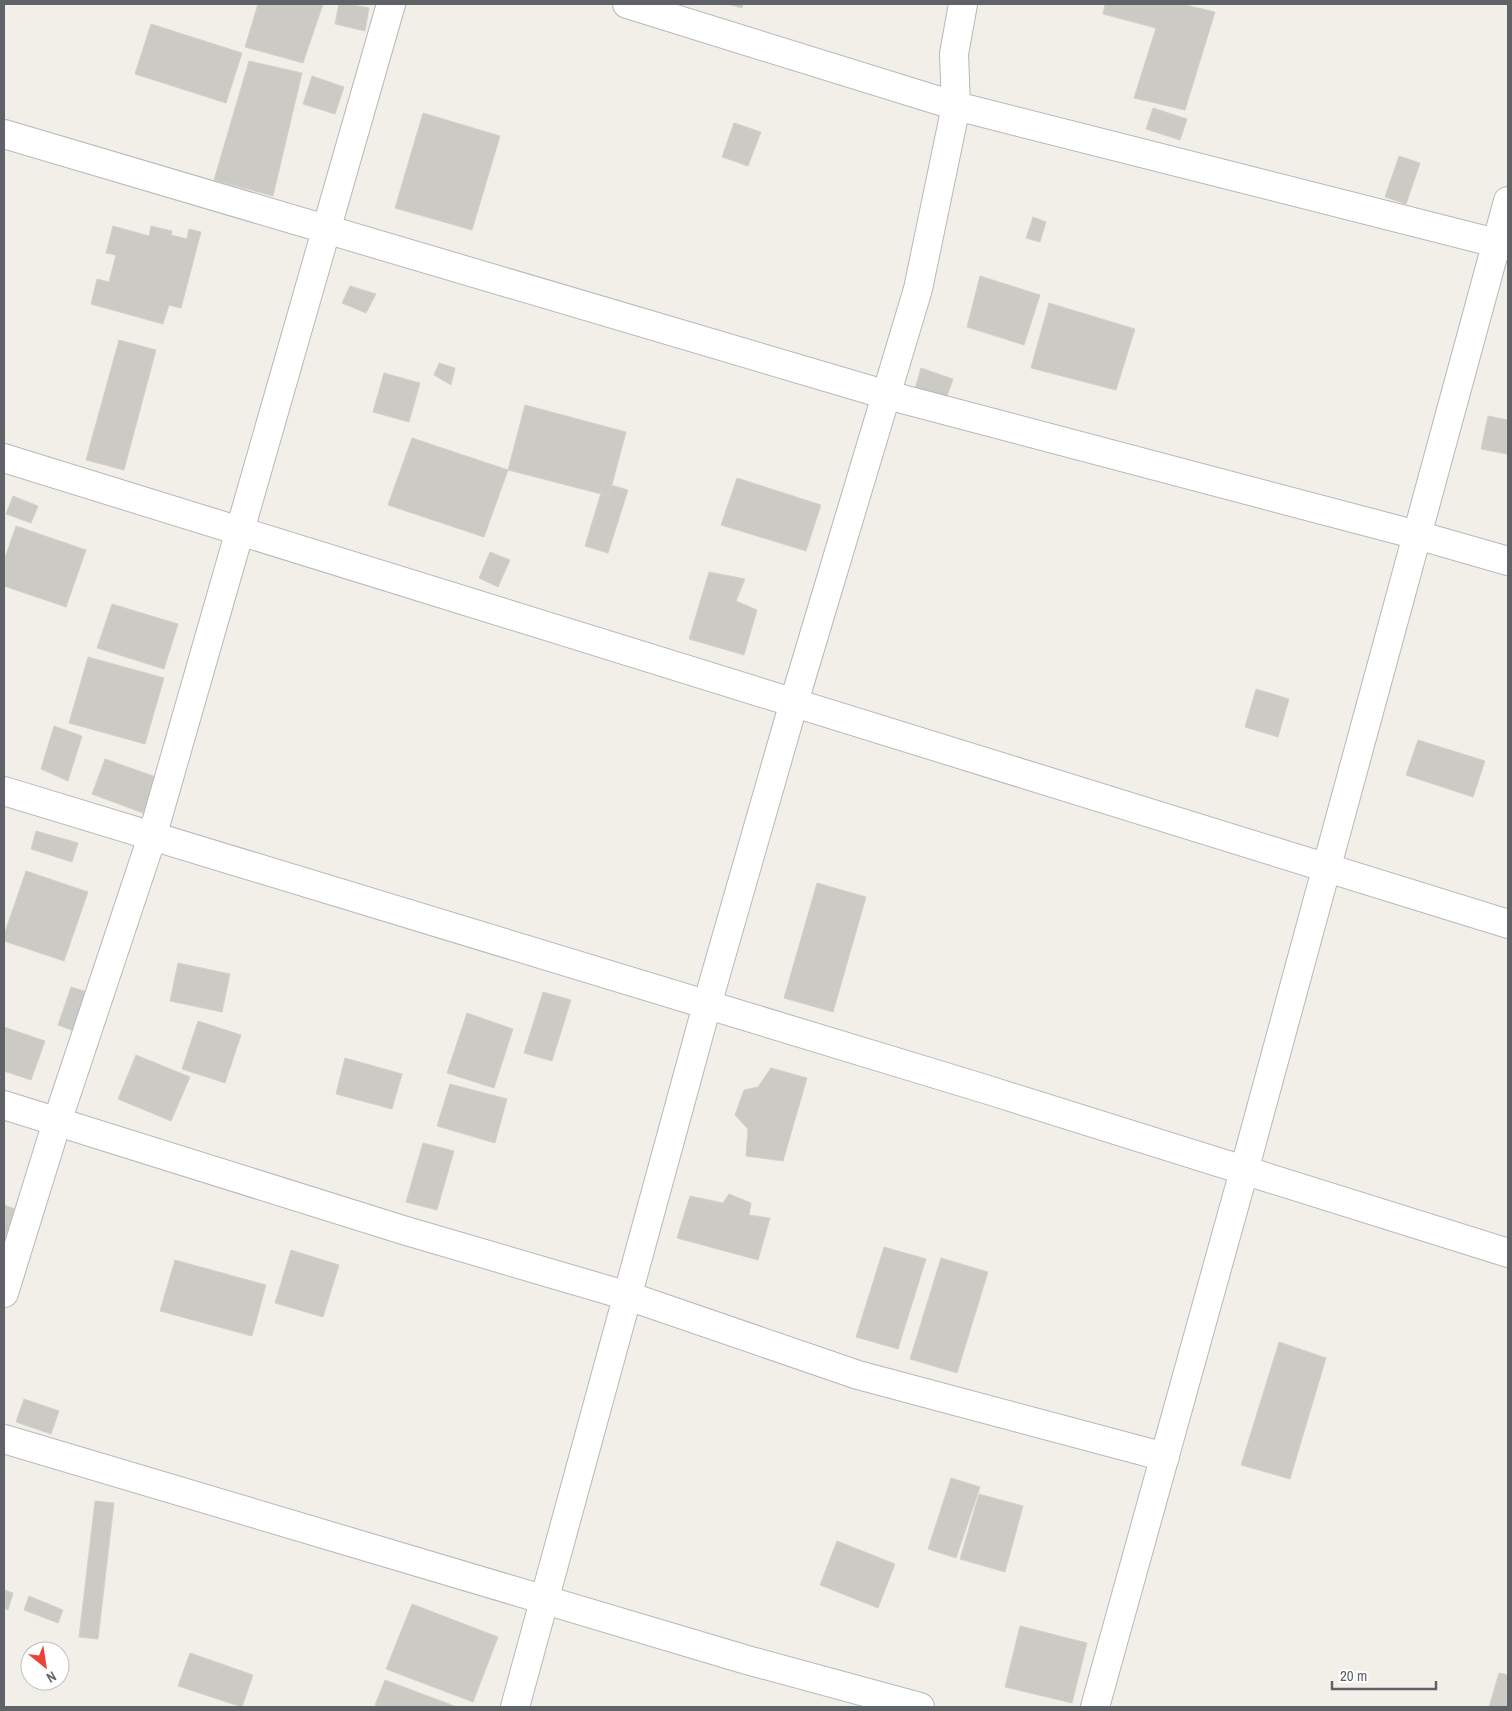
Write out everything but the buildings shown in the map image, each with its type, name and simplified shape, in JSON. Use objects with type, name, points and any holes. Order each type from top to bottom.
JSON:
[{"type":"street","points":[[4,1293],[57,1122],[152,836],[391,4]]},
{"type":"street","points":[[627,4],[956,106],[1502,245]]},
{"type":"street","points":[[515,1707],[707,1005],[794,702],[918,289],[956,106],[954,54],[962,4]]},
{"type":"street","points":[[4,134],[887,395],[1417,535],[1508,561]]},
{"type":"street","points":[[1095,1707],[1244,1171],[1417,535],[1502,245],[1508,201]]},
{"type":"street","points":[[4,458],[1508,924]]},
{"type":"street","points":[[4,791],[976,1086],[1508,1253]]},
{"type":"street","points":[[4,1105],[403,1230],[628,1296],[858,1375],[1165,1457]]},
{"type":"street","points":[[4,1439],[747,1660],[920,1707]]}]
